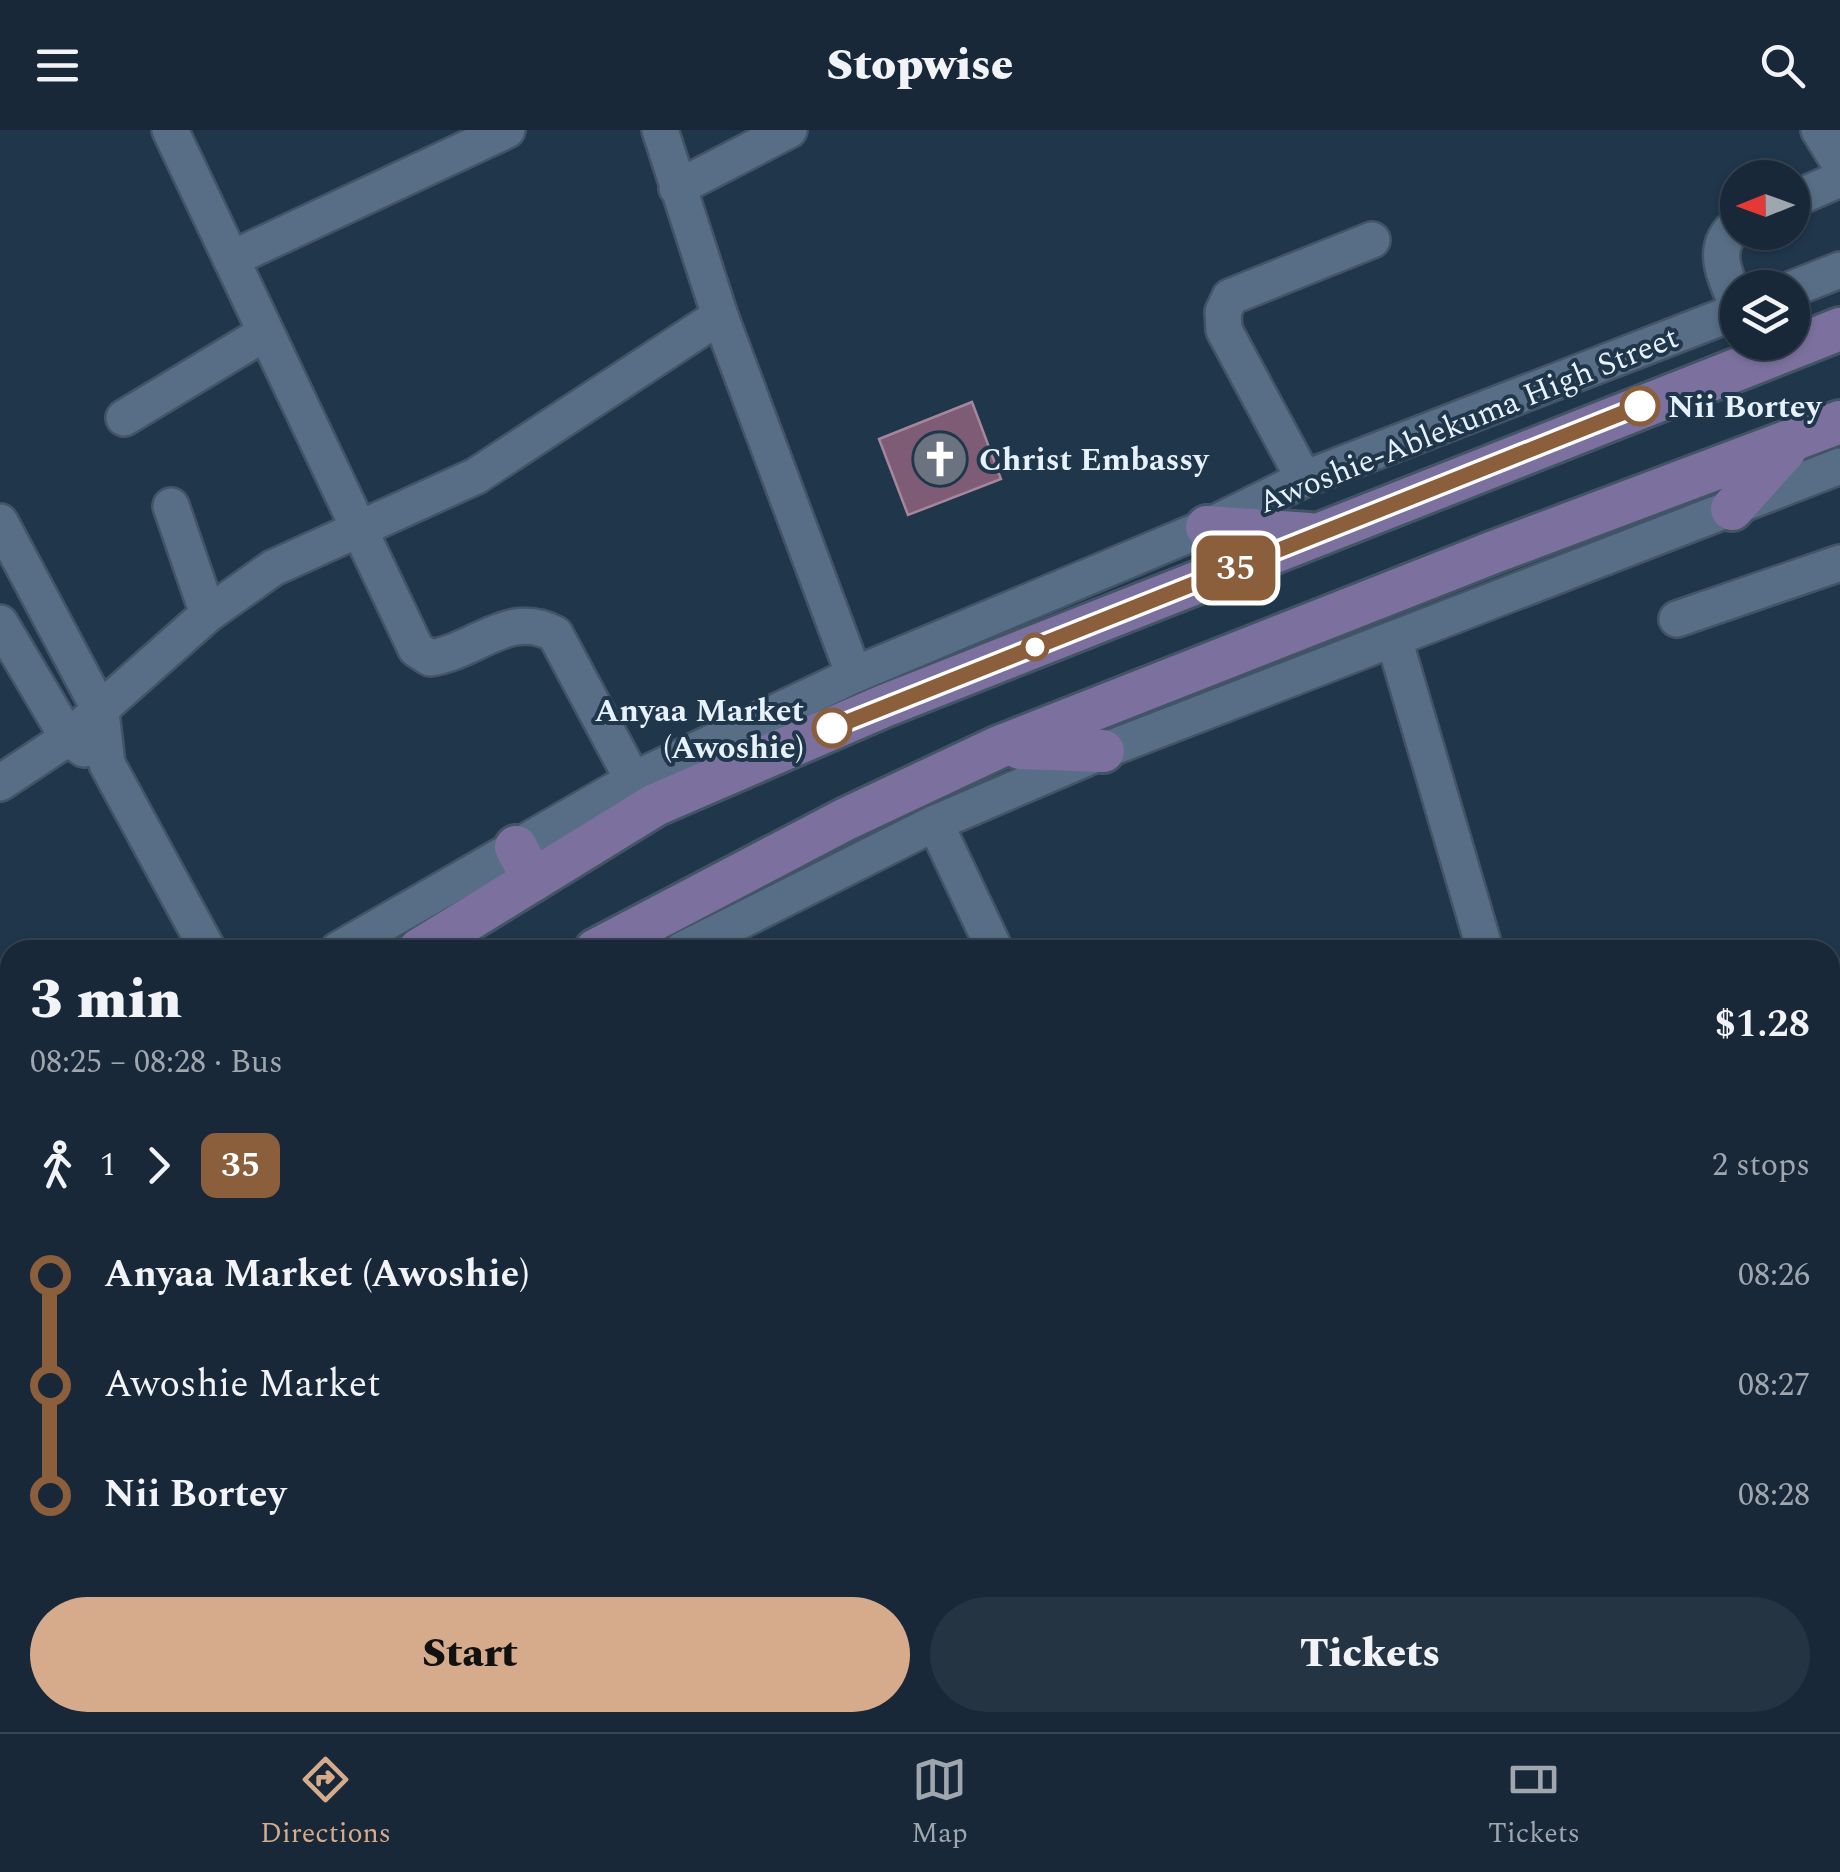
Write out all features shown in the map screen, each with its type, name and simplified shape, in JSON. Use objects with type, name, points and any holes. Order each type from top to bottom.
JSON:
[{"type":"main road","name":"Awoshie-Ablekuma High Street","points":[[431,940],[524,863],[655,804],[884,706],[1840,329]]},
{"type":"main road","points":[[615,940],[846,819],[999,747],[1494,552],[1840,422]]},
{"type":"main road","points":[[1732,509],[1791,443]]},
{"type":"main road","points":[[1207,528],[1319,535]]},
{"type":"main road","points":[[999,747],[1103,751]]},
{"type":"street","points":[[170,130],[416,649],[430,658],[448,656],[520,623],[536,623],[556,634],[634,780]]},
{"type":"street","points":[[231,259],[507,130]]},
{"type":"street","points":[[660,130],[720,316],[854,675]]},
{"type":"street","points":[[676,188],[788,130]]},
{"type":"street","points":[[1819,130],[1840,164]]},
{"type":"street","points":[[1810,192],[1840,179]]},
{"type":"street","points":[[1304,479],[1224,330],[1223,312],[1230,298],[1372,240]]},
{"type":"street","points":[[1810,282],[1840,270]]},
{"type":"street","points":[[0,783],[102,712],[208,614],[273,568],[476,476],[720,316]]},
{"type":"street","name":"Awoshie-Ablekuma High Street","points":[[359,940],[524,863],[634,780],[854,675],[1207,528],[1304,479],[1720,316]]},
{"type":"street","points":[[124,418],[266,332]]},
{"type":"street","points":[[702,940],[936,823],[1103,751],[1840,466]]},
{"type":"street","points":[[171,506],[208,614]]},
{"type":"street","points":[[0,522],[102,712],[107,764],[203,940]]},
{"type":"street","points":[[1677,619],[1840,564]]},
{"type":"street","points":[[0,622],[68,738],[107,764]]},
{"type":"street","points":[[1394,640],[1483,940]]},
{"type":"street","points":[[936,823],[990,940]]},
{"type":"building","name":"Christ Embassy","points":[[972,402],[1001,479],[908,515],[879,439]]},
{"type":"bus line","name":"35","points":[[832,728],[1640,406]]},
{"type":"place","name":"Nii Bortey","points":[[1640,406]]},
{"type":"place","name":"Christ Embassy","points":[[940,459]]},
{"type":"place","name":"Anyaa Market (Awoshie)","points":[[832,728]]}]
